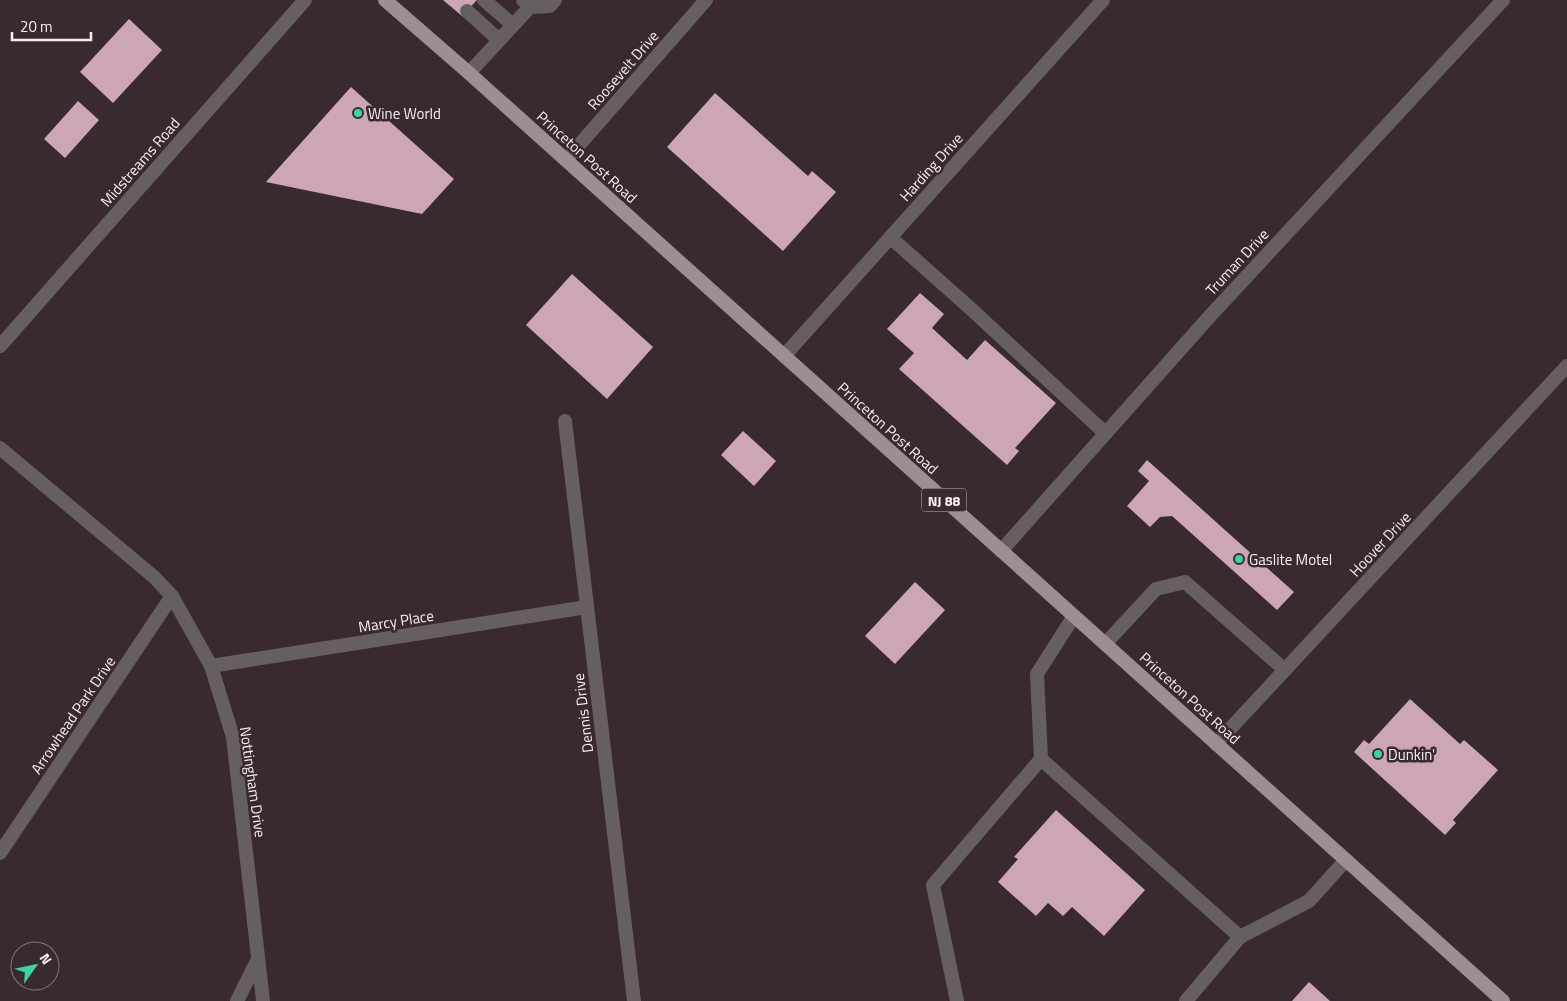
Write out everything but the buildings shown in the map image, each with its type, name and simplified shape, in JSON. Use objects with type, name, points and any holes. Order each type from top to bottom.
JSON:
[{"type":"main road","name":"Princeton Post Road","points":[[389,1],[1503,1001]]},
{"type":"street","name":"Midstreams Road","points":[[0,346],[304,0]]},
{"type":"street","points":[[484,0],[513,25]]},
{"type":"street","points":[[469,73],[513,25],[527,3],[550,6],[555,0]]},
{"type":"street","name":"Roosevelt Drive","points":[[566,160],[706,0]]},
{"type":"street","name":"Harding Drive","points":[[784,356],[1103,0]]},
{"type":"street","name":"Truman Drive","points":[[1001,551],[1210,316],[1503,0]]},
{"type":"street","points":[[467,11],[499,40]]},
{"type":"street","points":[[890,238],[970,308],[1105,434]]},
{"type":"street","name":"Hoover Drive","points":[[1216,744],[1567,366]]},
{"type":"street","name":"Dennis Drive","points":[[565,422],[634,1001]]},
{"type":"street","name":"Nottingham Drive","points":[[0,448],[147,571],[172,596],[211,666],[233,737],[263,1001]]},
{"type":"street","points":[[1105,644],[1156,589],[1185,582],[1285,670]]},
{"type":"street","name":"Arrowhead Park Drive","points":[[0,853],[172,596]]},
{"type":"street","name":"Marcy Place","points":[[211,666],[587,607]]},
{"type":"street","points":[[957,1001],[933,885],[1041,760],[1037,674],[1074,616]]},
{"type":"street","points":[[1041,760],[1240,937]]},
{"type":"street","points":[[1186,1001],[1240,937],[1309,901],[1346,860]]},
{"type":"street","points":[[238,1001],[258,958]]},
{"type":"place","name":"Wine World","points":[[358,113]]},
{"type":"place","name":"Gaslite Motel","points":[[1239,559]]},
{"type":"place","name":"Dunkin'","points":[[1378,754]]}]
